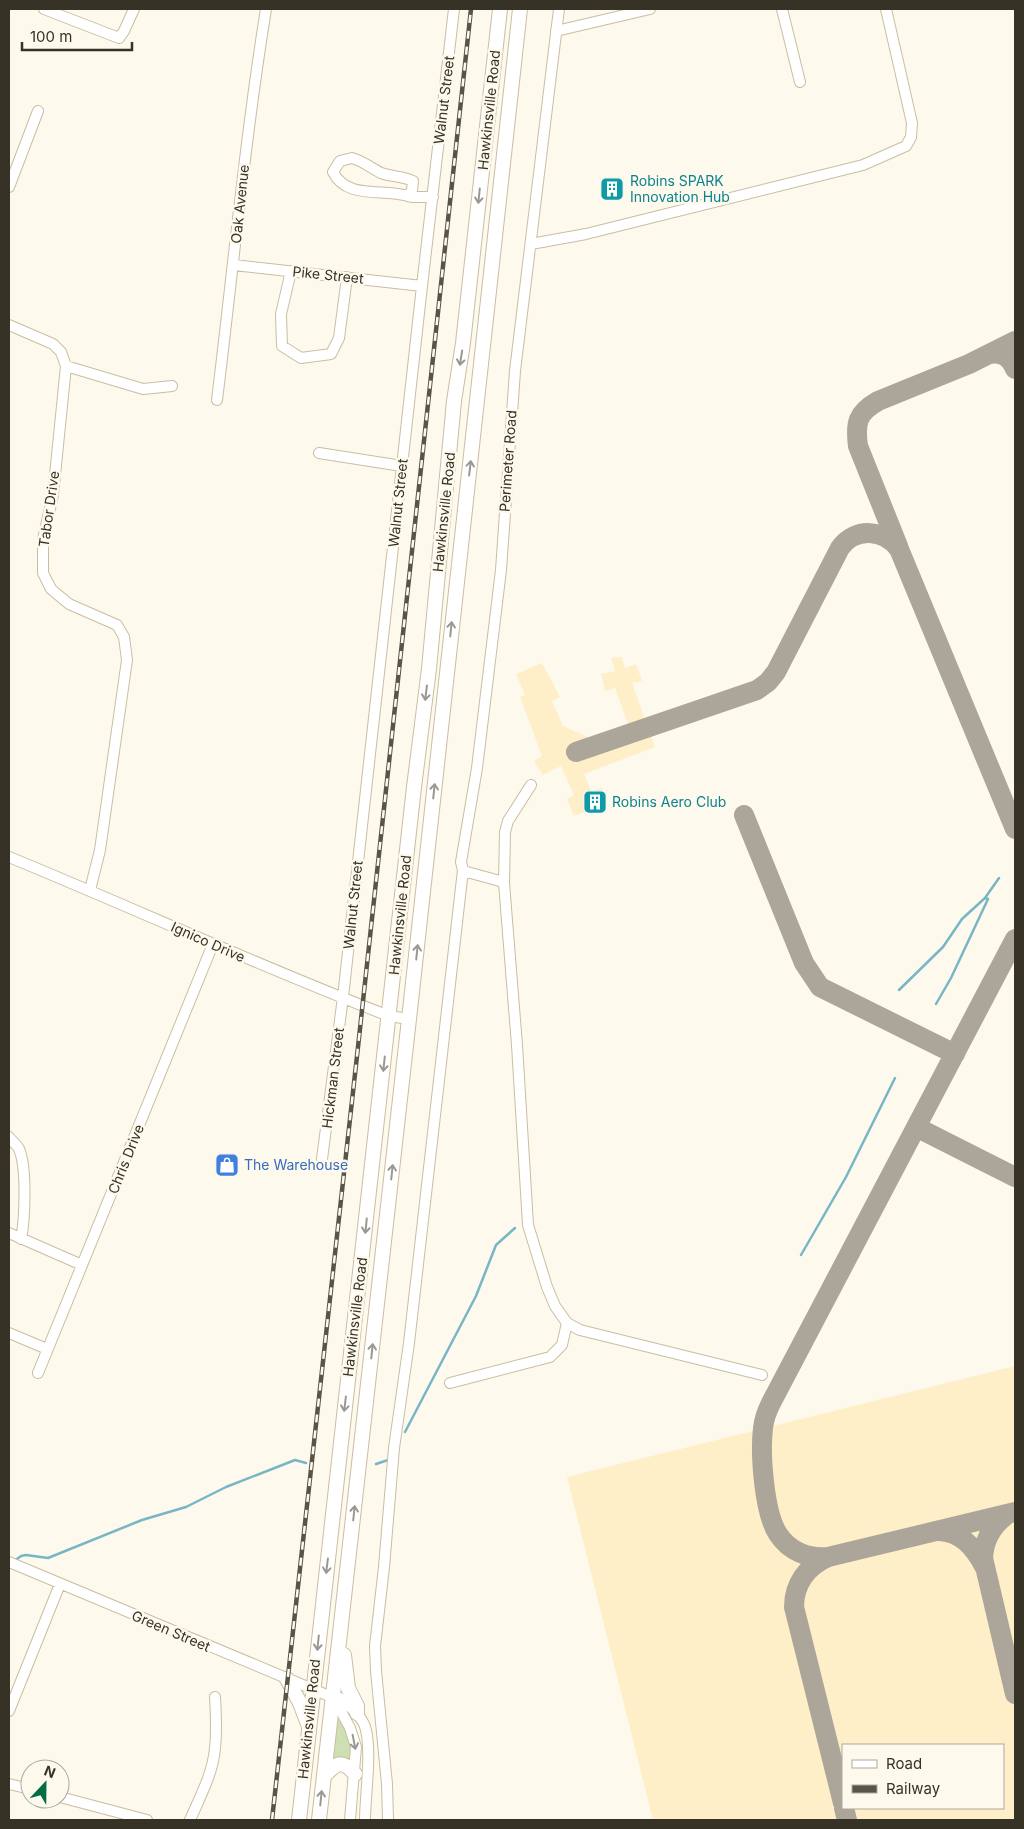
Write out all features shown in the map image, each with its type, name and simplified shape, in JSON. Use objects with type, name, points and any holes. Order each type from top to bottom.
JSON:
[{"type":"main road","name":"Hawkinsville Road","points":[[299,1820],[308,1725],[429,669],[454,401],[463,343],[500,9]]},
{"type":"main road","name":"Hawkinsville Road","points":[[319,1820],[520,9]]},
{"type":"main road","points":[[339,1648],[344,1656],[348,1688],[357,1706],[357,1713]]},
{"type":"main road","points":[[287,1679],[300,1703],[308,1725]]},
{"type":"main road","points":[[324,1776],[335,1765],[340,1764],[348,1766],[355,1774]]},
{"type":"street","points":[[44,9],[118,38],[124,31],[134,9]]},
{"type":"street","name":"Oak Avenue","points":[[217,400],[234,265],[240,198],[266,9]]},
{"type":"street","name":"Walnut Street","points":[[343,997],[454,9]]},
{"type":"street","name":"Perimeter Road","points":[[388,1820],[387,1784],[375,1646],[394,1448],[463,870],[461,862],[477,768],[501,570],[514,376],[559,9]]},
{"type":"street","points":[[556,31],[650,9]]},
{"type":"street","points":[[782,9],[800,82]]},
{"type":"street","points":[[531,244],[586,234],[864,164],[906,146],[911,137],[912,123],[886,9]]},
{"type":"street","points":[[9,187],[38,111]]},
{"type":"street","points":[[408,196],[412,190],[413,181],[381,172],[360,160],[352,158],[340,160],[333,172],[337,180],[346,187],[359,191],[389,192],[408,196],[413,197],[433,196]]},
{"type":"street","name":"Pike Street","points":[[234,265],[422,286]]},
{"type":"street","points":[[291,271],[281,314],[282,346],[301,358],[331,354],[339,338],[347,278]]},
{"type":"street","points":[[9,325],[53,344],[61,352],[66,366],[143,389],[172,386]]},
{"type":"street","name":"Tabor Drive","points":[[66,366],[53,495],[43,539],[43,573],[51,589],[69,604],[117,625],[124,637],[127,660],[100,850],[90,890]]},
{"type":"street","points":[[319,453],[402,466]]},
{"type":"street","points":[[532,785],[508,821],[504,832],[504,883],[517,1045],[528,1224],[546,1287],[555,1306],[567,1323],[580,1330],[762,1375]]},
{"type":"street","name":"Ignico Drive","points":[[9,857],[213,944],[389,1016],[409,1019]]},
{"type":"street","points":[[463,870],[504,883]]},
{"type":"street","name":"Chris Drive","points":[[38,1373],[213,944]]},
{"type":"street","name":"Hickman Street","points":[[322,1159],[343,997]]},
{"type":"street","points":[[9,1137],[19,1149],[23,1168],[24,1222],[21,1239]]},
{"type":"street","points":[[9,1234],[82,1265]]},
{"type":"street","points":[[450,1383],[550,1358],[562,1345],[567,1323]]},
{"type":"street","points":[[9,1333],[47,1349]]},
{"type":"street","name":"Green Street","points":[[9,1562],[287,1679],[334,1698],[340,1698],[357,1713]]},
{"type":"street","points":[[9,1712],[60,1584]]},
{"type":"street","points":[[190,1820],[206,1784],[216,1749],[214,1697]]},
{"type":"street","points":[[334,1698],[353,1735],[356,1747],[350,1820]]},
{"type":"street","points":[[357,1713],[364,1724],[368,1742],[365,1820]]},
{"type":"street","points":[[70,1800],[147,1820]]},
{"type":"shaded area","points":[[622,657],[625,668],[636,664],[642,681],[632,683],[655,747],[584,774],[591,791],[602,788],[607,803],[574,816],[567,799],[574,795],[561,766],[543,775],[534,761],[542,756],[520,697],[525,695],[516,674],[542,663],[560,697],[552,701],[563,726],[590,738],[628,724],[615,688],[605,691],[601,674],[615,671],[611,658]]},
{"type":"shaded area","points":[[1015,1366],[1015,1820],[653,1820],[567,1477]]},
{"type":"green space","points":[[335,1717],[344,1725],[347,1731],[351,1762],[330,1764]]},
{"type":"waterway","points":[[899,990],[943,947],[962,919],[985,898],[999,878]]},
{"type":"waterway","points":[[936,1004],[951,978],[988,899],[985,898]]},
{"type":"waterway","points":[[801,1255],[846,1177],[895,1078]]},
{"type":"waterway","points":[[405,1432],[476,1296],[496,1245],[515,1228]]},
{"type":"waterway","points":[[13,1562],[26,1555],[48,1558],[142,1520],[186,1507],[226,1487],[295,1460],[306,1463]]},
{"type":"waterway","points":[[376,1464],[388,1460]]},
{"type":"taxiway","points":[[898,546],[858,446],[857,425],[859,419],[871,405],[878,401],[969,364],[1015,341]]},
{"type":"taxiway","points":[[989,354],[1005,356],[1011,361],[1015,369]]},
{"type":"taxiway","points":[[576,752],[757,690],[768,682],[776,672],[840,548],[853,536],[870,533],[878,534],[886,537],[899,549],[1015,829]]},
{"type":"taxiway","points":[[744,815],[804,963],[820,987],[955,1054]]},
{"type":"taxiway","points":[[1015,939],[771,1403],[763,1425],[762,1439],[764,1483],[773,1524],[782,1540],[793,1549],[806,1555],[828,1557],[1015,1512]]},
{"type":"taxiway","points":[[916,1127],[1015,1177]]},
{"type":"taxiway","points":[[1008,1514],[997,1523],[990,1533],[985,1545],[983,1558],[1015,1694]]},
{"type":"taxiway","points":[[939,1531],[954,1534],[966,1542],[984,1566]]},
{"type":"taxiway","points":[[828,1557],[814,1565],[803,1577],[796,1591],[794,1607],[842,1799]]},
{"type":"taxiway","points":[[844,1809],[847,1820]]},
{"type":"railway","points":[[272,1820],[471,9]]},
{"type":"place","name":"Robins SPARK Innovation Hub","points":[[612,189]]},
{"type":"place","name":"Robins Aero Club","points":[[595,802]]},
{"type":"place","name":"The Warehouse","points":[[227,1165]]}]
